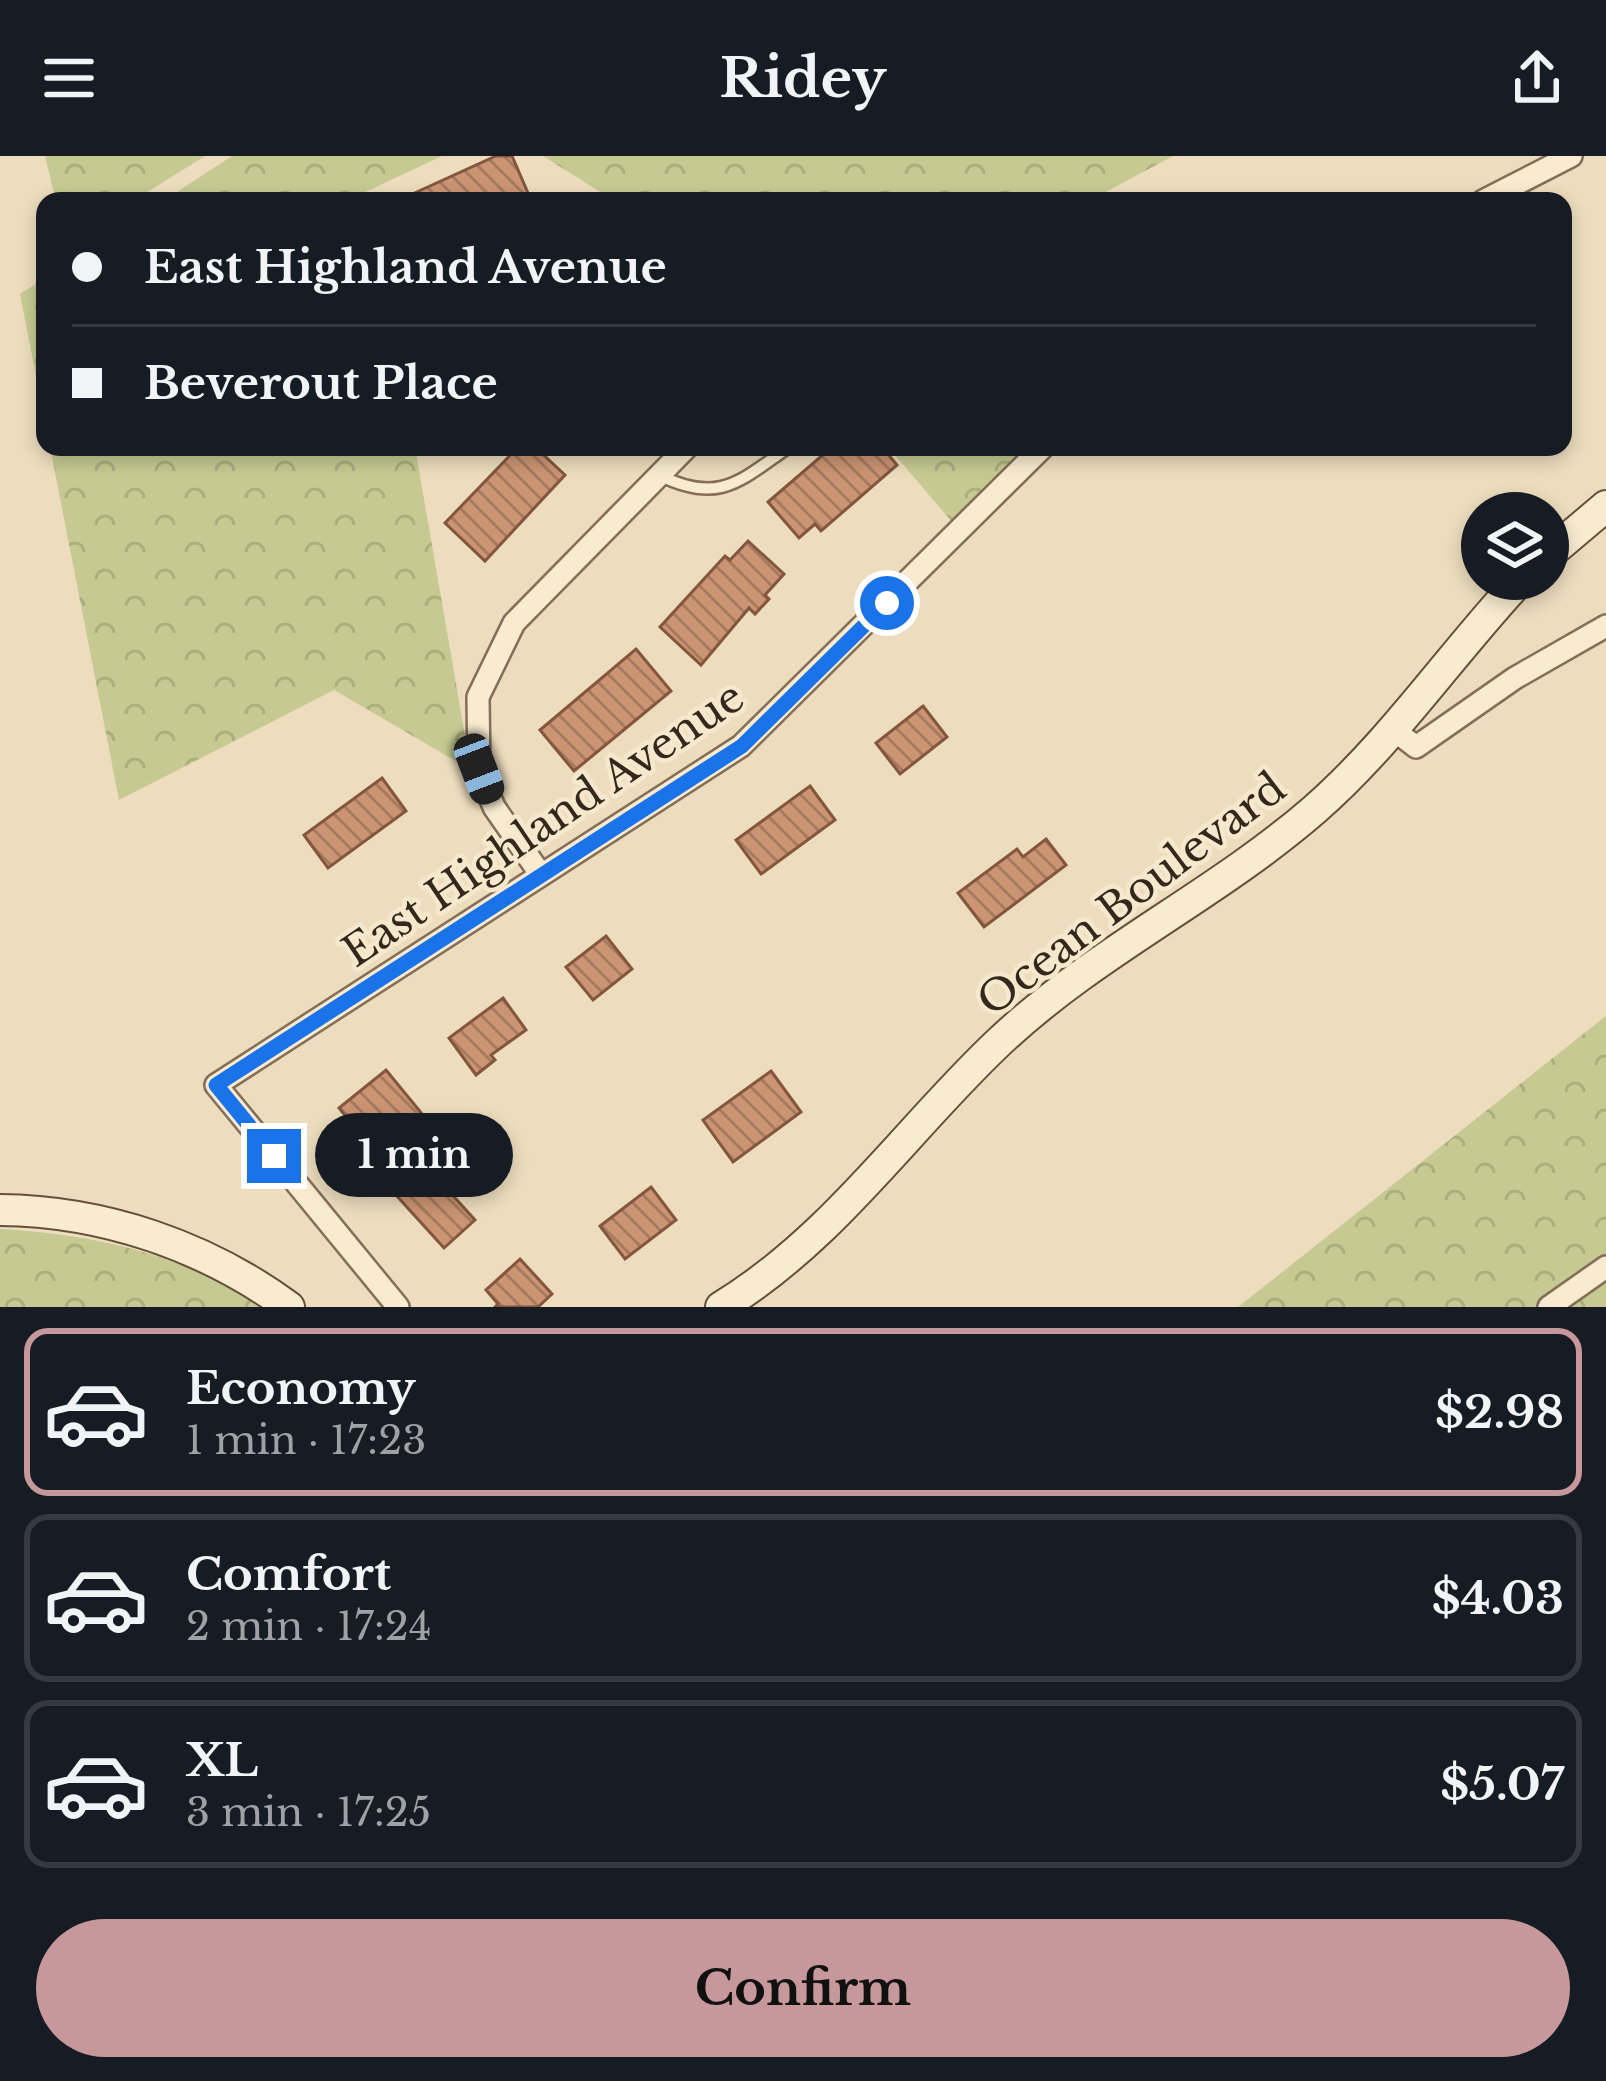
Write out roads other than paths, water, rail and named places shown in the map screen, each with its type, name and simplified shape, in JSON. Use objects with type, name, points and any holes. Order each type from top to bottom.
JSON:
[{"type":"street","points":[[1501,192],[1571,156]]},
{"type":"street","points":[[541,875],[494,807],[479,769],[478,698],[490,664],[514,623],[678,456]]},
{"type":"street","name":"East Highland Avenue","points":[[398,1307],[216,1085],[742,746],[1034,456]]},
{"type":"street","points":[[1569,537],[1606,506]]},
{"type":"street","name":"Ocean Boulevard","points":[[722,1307],[769,1274],[843,1209],[992,1050],[1044,1003],[1290,829],[1359,770],[1503,600]]},
{"type":"street","points":[[1394,730],[1416,747],[1515,678],[1606,626]]},
{"type":"street","points":[[0,1210],[94,1220],[166,1240],[235,1271],[290,1307]]},
{"type":"street","points":[[1549,1307],[1606,1267]]},
{"type":"lane","points":[[659,475],[697,490],[716,491],[775,456]]}]
